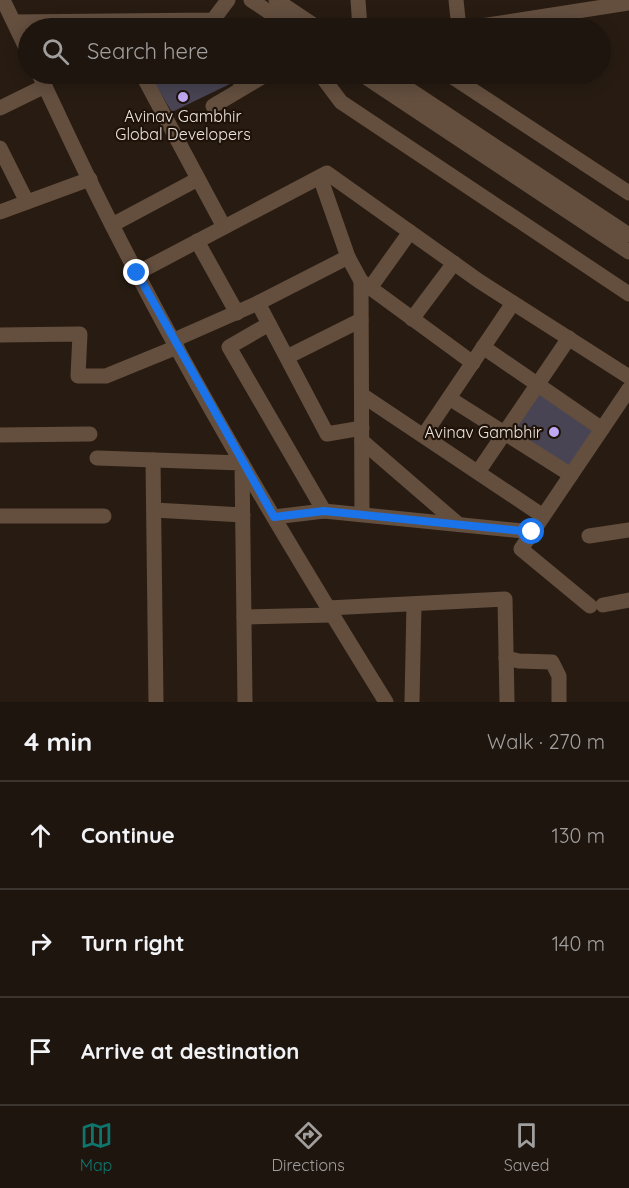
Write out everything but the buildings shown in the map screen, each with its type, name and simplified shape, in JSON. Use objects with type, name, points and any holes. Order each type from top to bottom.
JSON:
[{"type":"street","points":[[3,0],[18,31]]},
{"type":"street","points":[[218,18],[228,0]]},
{"type":"street","points":[[250,0],[278,18]]},
{"type":"street","points":[[276,0],[303,18]]},
{"type":"street","points":[[358,0],[359,18]]},
{"type":"street","points":[[456,0],[458,18]]},
{"type":"street","points":[[532,18],[629,3]]},
{"type":"street","points":[[14,22],[18,22]]},
{"type":"street","points":[[0,108],[36,84]]},
{"type":"street","points":[[44,84],[137,273],[242,463],[386,702]]},
{"type":"street","points":[[147,84],[224,227]]},
{"type":"street","points":[[213,106],[237,84]]},
{"type":"street","points":[[327,84],[340,102],[629,294]]},
{"type":"street","points":[[376,84],[629,252]]},
{"type":"street","points":[[401,84],[629,235]]},
{"type":"street","points":[[463,84],[629,193]]},
{"type":"street","points":[[0,148],[27,202]]},
{"type":"street","points":[[137,273],[327,173],[513,303],[629,376]]},
{"type":"street","points":[[320,177],[348,258],[366,284],[472,363]]},
{"type":"street","points":[[112,225],[198,179]]},
{"type":"street","points":[[0,212],[90,180]]},
{"type":"street","points":[[362,514],[361,320],[366,284],[410,232]]},
{"type":"street","points":[[197,241],[237,312]]},
{"type":"street","points":[[0,335],[80,334],[78,376],[106,376],[348,258]]},
{"type":"street","points":[[412,319],[454,263]]},
{"type":"street","points":[[258,303],[327,434],[362,434],[458,524]]},
{"type":"street","points":[[424,435],[513,303]]},
{"type":"street","points":[[287,357],[361,320]]},
{"type":"street","points":[[269,324],[229,346],[324,511]]},
{"type":"street","points":[[478,472],[569,338]]},
{"type":"street","points":[[483,347],[602,429]]},
{"type":"street","points":[[629,389],[521,549],[596,605],[629,600]]},
{"type":"street","points":[[362,395],[543,516]]},
{"type":"street","points":[[449,398],[571,475]]},
{"type":"street","points":[[0,435],[90,434]]},
{"type":"street","points":[[98,458],[242,463]]},
{"type":"street","points":[[153,460],[156,702]]},
{"type":"street","points":[[242,463],[245,702]]},
{"type":"street","points":[[154,510],[243,515]]},
{"type":"street","points":[[274,517],[324,511],[532,532]]},
{"type":"street","points":[[0,516],[105,516]]},
{"type":"street","points":[[589,536],[629,530]]},
{"type":"street","points":[[244,617],[505,599],[507,702]]},
{"type":"street","points":[[412,702],[414,604]]},
{"type":"street","points":[[506,658],[519,661],[552,662],[559,676],[559,702]]},
{"type":"place","name":"Avinav Gambhir Global Developers","points":[[183,97]]},
{"type":"place","name":"Avinav Gambhir","points":[[554,432]]},
{"type":"route","points":[[137,273],[274,517],[324,511],[532,532]]}]
